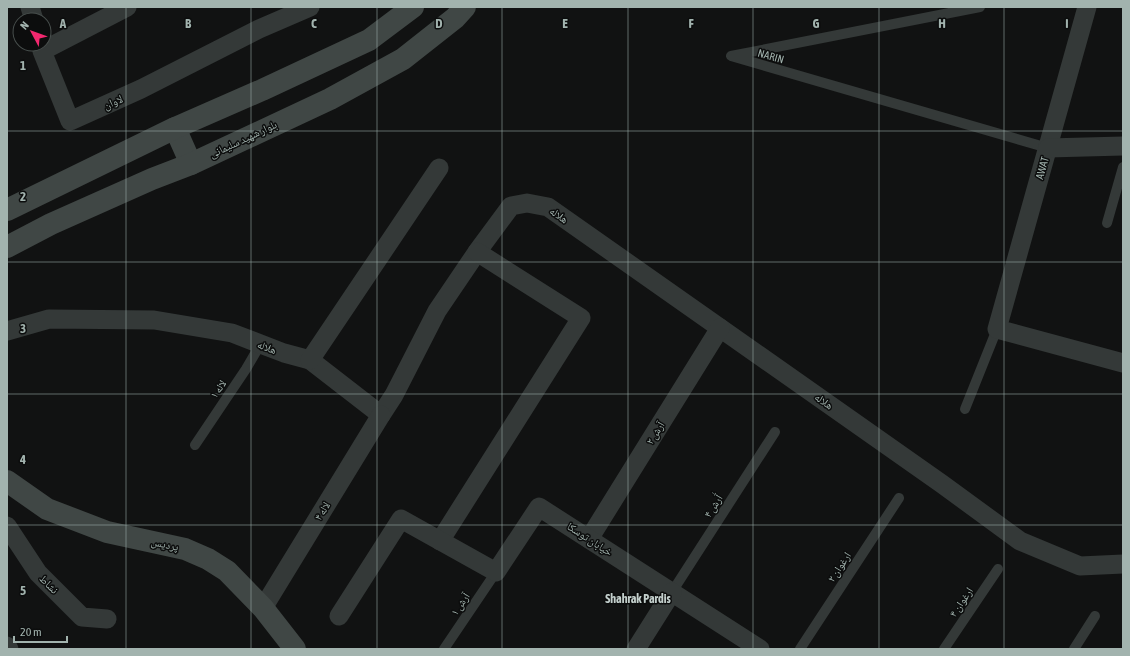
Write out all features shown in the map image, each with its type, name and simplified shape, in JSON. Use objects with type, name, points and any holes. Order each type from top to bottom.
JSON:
[{"type":"main road","points":[[7,210],[175,128],[262,90],[369,40],[413,7]]},
{"type":"main road","name":"بلوار شهید سلیمانی","points":[[7,247],[51,224],[152,179],[191,164],[330,99],[403,59],[455,18],[465,7]]},
{"type":"main road","points":[[175,128],[191,164]]},
{"type":"main road","points":[[138,147],[152,179]]},
{"type":"main road","name":"پردیس","points":[[7,481],[47,509],[107,532],[185,549],[208,559],[227,571],[263,608],[295,649]]},
{"type":"street","name":"لاوان","points":[[52,43],[127,7]]},
{"type":"street","name":"لاوان","points":[[43,52],[70,121],[141,89],[259,29],[310,7]]},
{"type":"street","name":"AWAT","points":[[997,329],[1087,7]]},
{"type":"street","points":[[1048,148],[1123,146]]},
{"type":"street","points":[[310,360],[439,168]]},
{"type":"street","name":"هلاله","points":[[7,331],[49,319],[154,320],[232,333],[260,345],[310,360],[381,414],[394,395],[437,311],[477,252],[511,206],[528,203],[548,207],[942,484],[1020,541],[1080,566],[1123,564]]},
{"type":"street","points":[[440,541],[581,318],[477,252]]},
{"type":"street","name":"آرش ۲","points":[[589,539],[720,328]]},
{"type":"street","points":[[997,329],[1123,363]]},
{"type":"street","name":"لاله ۴","points":[[263,608],[381,414]]},
{"type":"street","name":"خیابان توسکا","points":[[496,572],[539,507],[760,649]]},
{"type":"street","points":[[339,616],[401,519],[496,572]]},
{"type":"street","name":"نشاط","points":[[7,526],[38,573],[82,617],[107,619]]},
{"type":"street","points":[[636,649],[672,592]]},
{"type":"lane","name":"NARIN","points":[[980,7],[731,56],[1048,148]]},
{"type":"lane","points":[[1107,223],[1123,167]]},
{"type":"lane","points":[[965,409],[997,329]]},
{"type":"lane","name":"لاله ۱","points":[[195,445],[246,369],[260,345]]},
{"type":"lane","name":"آٰرش ۴","points":[[672,592],[775,432]]},
{"type":"lane","name":"ارغوان ۲","points":[[800,649],[899,498]]},
{"type":"lane","name":"ارغوان ۴","points":[[944,649],[998,569]]},
{"type":"lane","name":"آرش ۱","points":[[444,649],[496,572]]},
{"type":"lane","points":[[1074,649],[1095,616]]},
{"type":"district","name":"Shahrak Pardis","points":[[638,599]]}]
